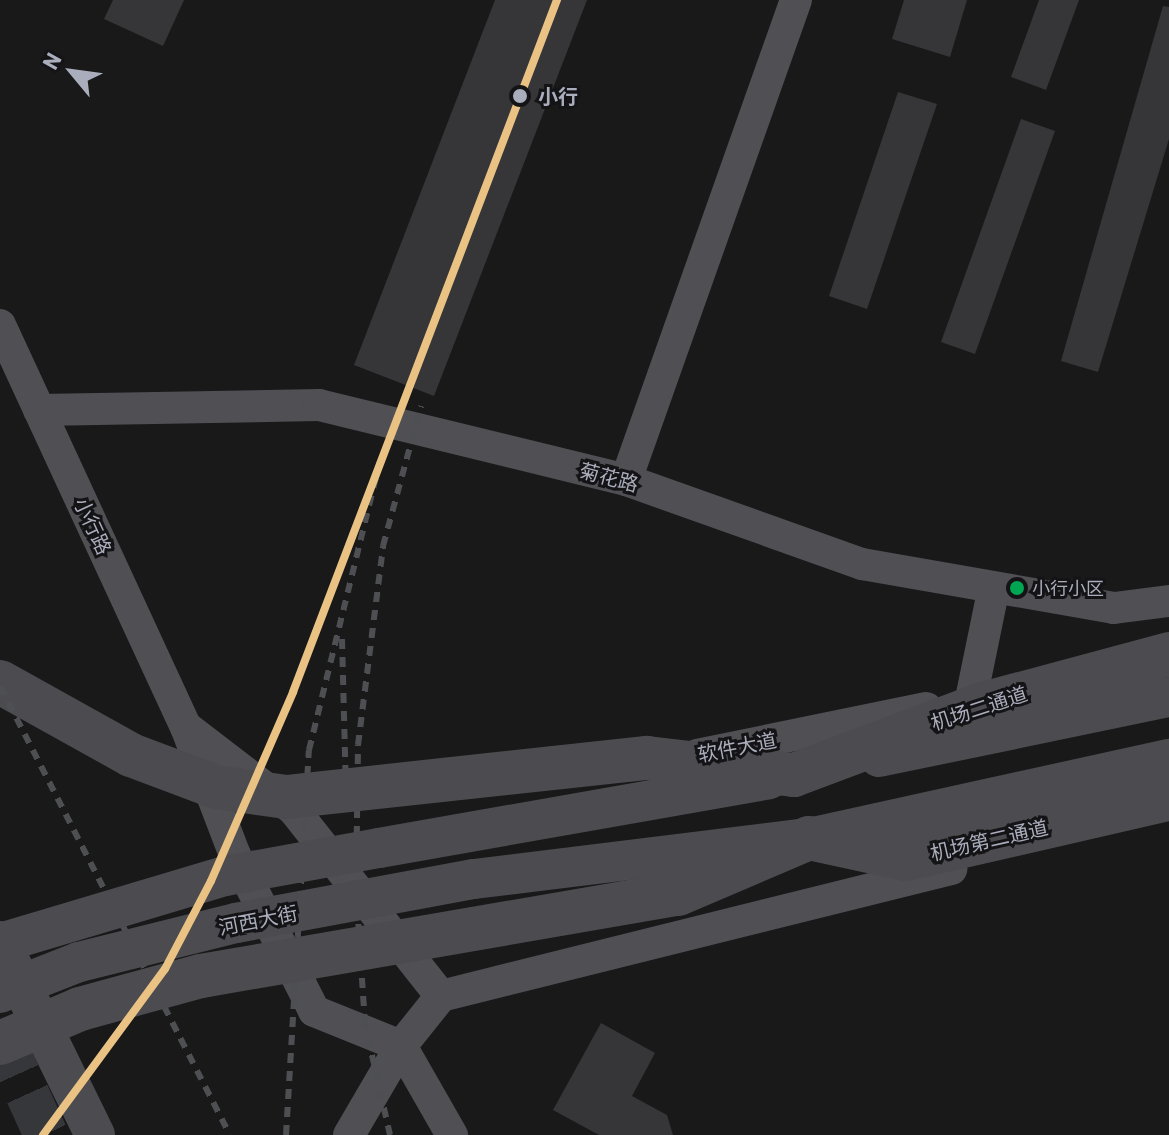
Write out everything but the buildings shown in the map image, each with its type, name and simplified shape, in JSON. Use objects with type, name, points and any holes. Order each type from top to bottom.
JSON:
[{"type":"highway","name":"机场二通道","points":[[794,775],[983,704],[1169,654]]},
{"type":"highway","points":[[0,682],[131,755],[216,787],[286,797],[647,758],[794,775]]},
{"type":"highway","name":"机场第二通道","points":[[809,838],[906,859],[1169,799]]},
{"type":"highway","points":[[0,1043],[80,1009],[201,976],[678,894],[809,838]]},
{"type":"main road","name":"软件大道","points":[[0,942],[225,876],[794,775],[1169,697]]},
{"type":"main road","points":[[809,838],[1169,759]]},
{"type":"main road","name":"河西大街","points":[[0,993],[79,962],[236,923],[474,879],[809,838]]},
{"type":"main road","points":[[0,942],[95,1135]]},
{"type":"main road","points":[[0,1055],[47,1034]]},
{"type":"street","points":[[626,480],[796,0]]},
{"type":"street","name":"小行路","points":[[0,325],[186,727],[234,853],[314,1011],[401,1046]]},
{"type":"street","name":"菊花路","points":[[39,410],[319,405],[626,480],[862,564],[993,592],[1114,608],[1169,601]]},
{"type":"street","points":[[971,699],[993,592]]},
{"type":"street","name":"软件大道","points":[[294,810],[440,803],[971,699],[1169,631]]},
{"type":"street","name":"小行路","points":[[186,727],[294,810],[441,996]]},
{"type":"street","points":[[349,1135],[401,1046],[441,996],[581,958],[686,940],[1169,806]]},
{"type":"street","points":[[401,1046],[452,1135]]},
{"type":"tunnel","points":[[0,1034],[46,1135]]},
{"type":"railway","points":[[390,1135],[365,1024],[356,890],[358,745],[383,546],[421,406]]},
{"type":"railway","points":[[286,1135],[309,750],[381,457]]},
{"type":"railway","points":[[342,639],[346,795]]},
{"type":"railway","points":[[0,686],[230,1135]]},
{"type":"transit line","points":[[43,1135],[165,969],[211,881],[293,692],[557,0]]},
{"type":"place","name":"小行","points":[[520,96]]},
{"type":"place","name":"小行小区","points":[[1017,588]]}]
